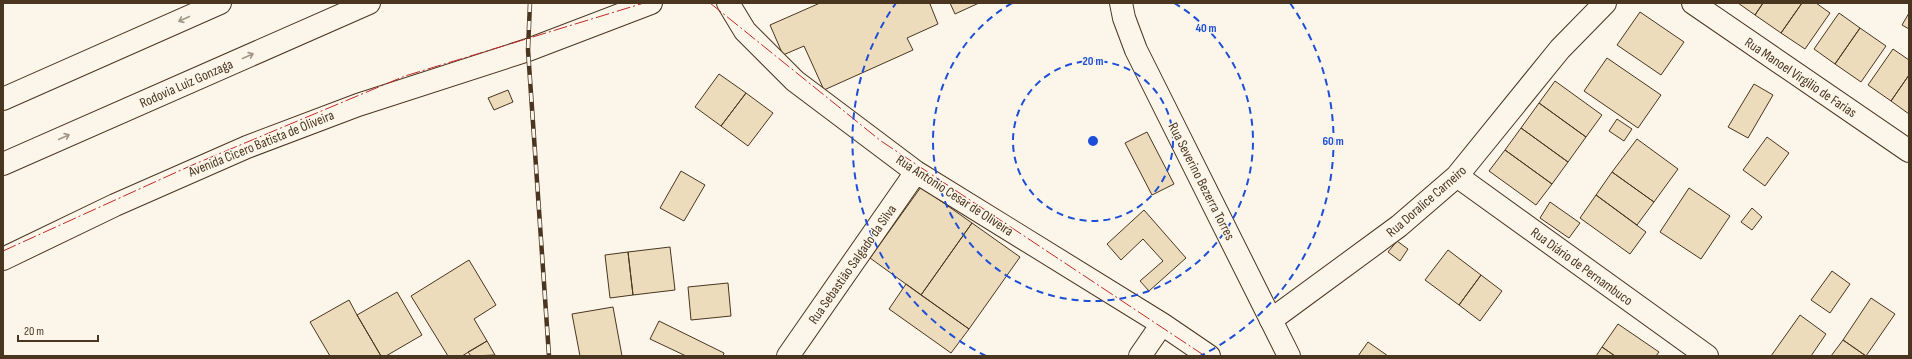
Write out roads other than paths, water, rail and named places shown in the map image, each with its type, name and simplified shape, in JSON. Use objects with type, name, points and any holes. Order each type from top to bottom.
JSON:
[{"type":"main road","points":[[3,99],[220,3]]},
{"type":"main road","name":"Rodovia Luiz Gonzaga","points":[[3,164],[370,3]]},
{"type":"main road","name":"Avenida Cicero Batista de Oliveira","points":[[3,259],[115,205],[247,147],[358,105],[528,50],[651,3]]},
{"type":"main road","name":"Rua Antonio Cesar de Oliveira","points":[[728,3],[745,31],[795,81],[916,172],[1162,324],[1209,356]]},
{"type":"main road","name":"Rua Severino Bezerra Torres","points":[[1121,3],[1124,18],[1136,50],[1289,356]]},
{"type":"main road","name":"Rua Doralice Carneiro","points":[[1272,320],[1388,234],[1457,176],[1560,50],[1604,3]]},
{"type":"main road","name":"Rua Manoel Virgilio de Farias","points":[[1693,3],[1909,151]]},
{"type":"main road","points":[[3,87],[74,67]]},
{"type":"main road","points":[[3,172],[34,150]]},
{"type":"main road","name":"Rua Sebastião Salgado da Silva","points":[[788,356],[916,172]]},
{"type":"main road","name":"Rua Diário de Pernambuco","points":[[1457,176],[1707,356]]},
{"type":"main road","points":[[1140,356],[1162,324]]},
{"type":"railway","points":[[530,3],[528,50],[549,356]]}]
